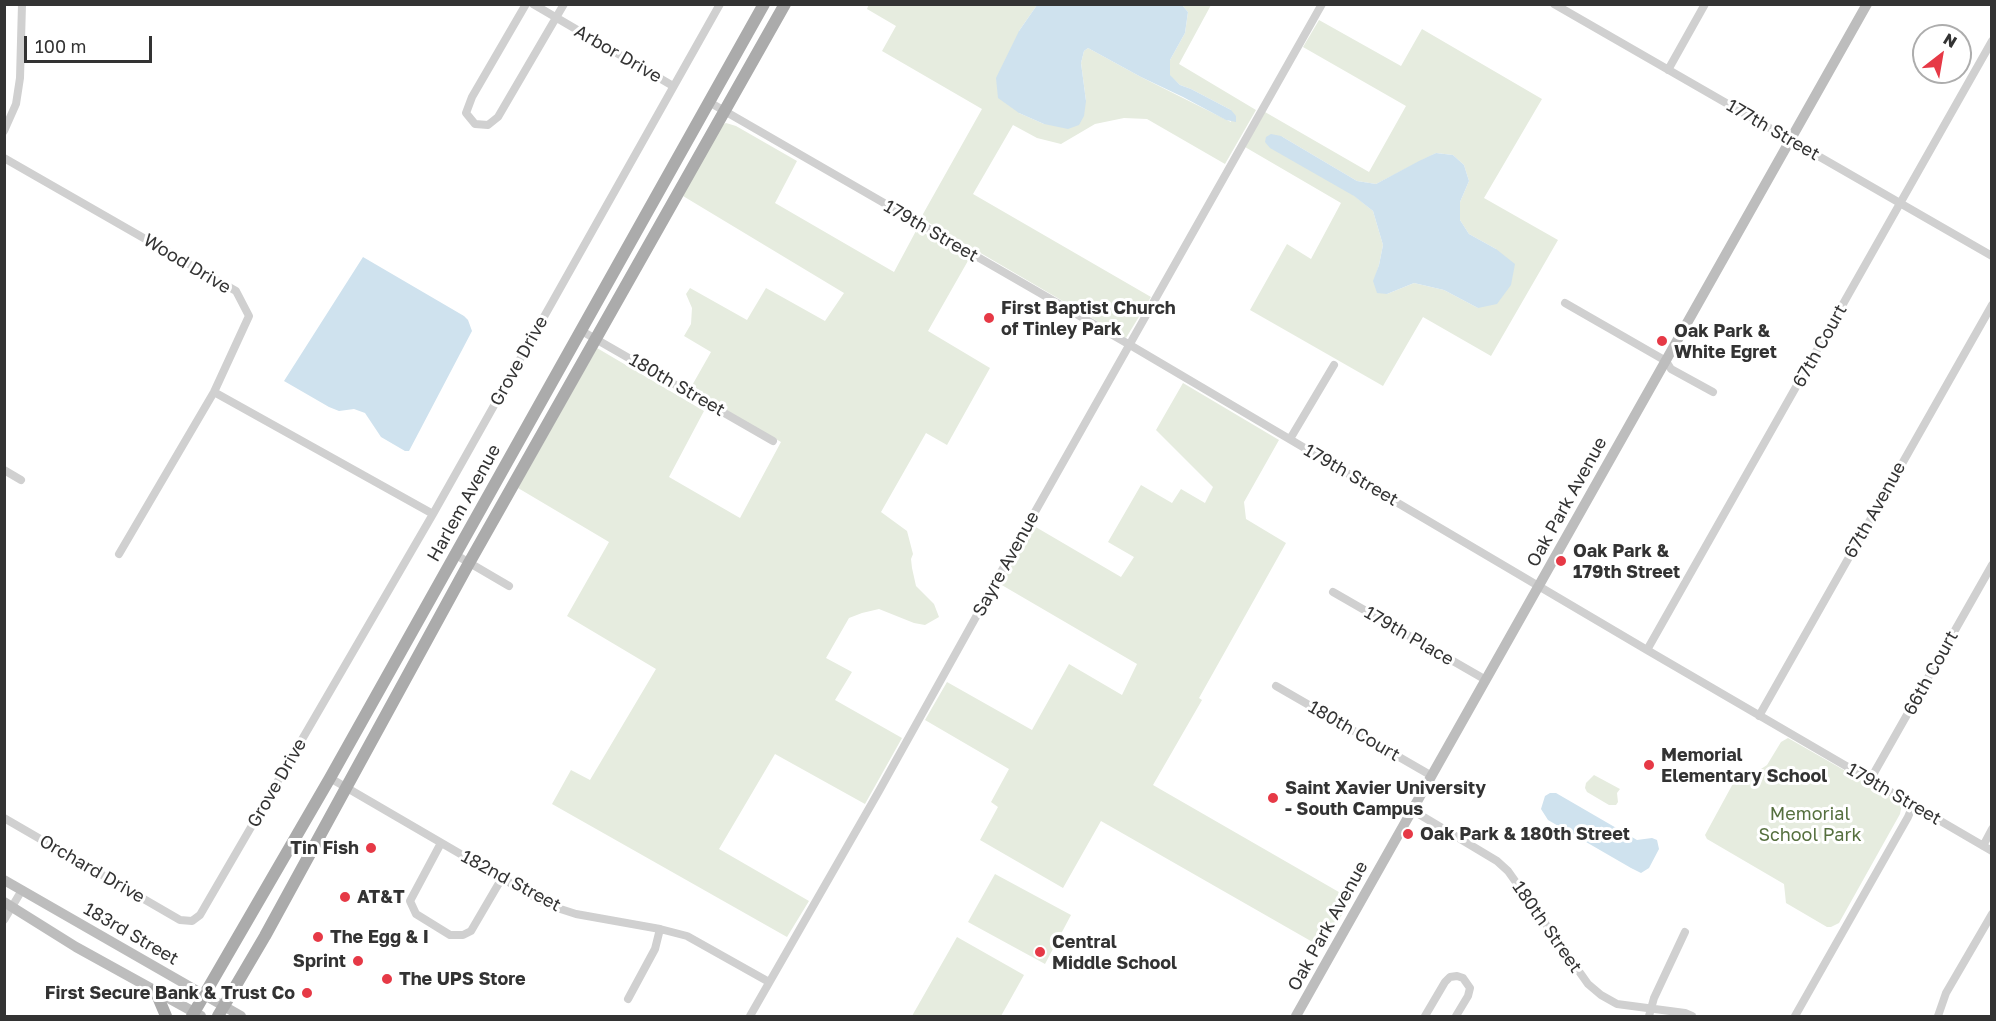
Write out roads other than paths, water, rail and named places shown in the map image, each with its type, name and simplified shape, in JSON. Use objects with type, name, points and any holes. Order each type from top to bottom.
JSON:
[{"type":"main road","name":"Harlem Avenue","points":[[196,1015],[204,995],[330,778],[764,4]]},
{"type":"main road","name":"Harlem Avenue","points":[[221,1011],[265,936],[469,562],[785,4]]},
{"type":"main road","points":[[155,990],[166,1017]]},
{"type":"street","points":[[4,131],[15,104],[20,78],[22,4]]},
{"type":"street","points":[[526,4],[471,97],[466,113],[475,124],[488,125],[498,117],[564,4]]},
{"type":"street","name":"Arbor Drive","points":[[533,4],[673,86]]},
{"type":"street","name":"Grove Drive","points":[[180,920],[192,921],[200,915],[433,514],[720,4]]},
{"type":"street","name":"Sayre Avenue","points":[[750,1017],[1322,4]]},
{"type":"street","name":"177th Street","points":[[1554,4],[1992,256]]},
{"type":"street","points":[[1668,70],[1705,4]]},
{"type":"street","name":"Oak Park Avenue","points":[[1296,1017],[1867,4]]},
{"type":"street","name":"67th Court","points":[[1647,650],[1992,41]]},
{"type":"street","name":"179th Street","points":[[709,102],[1130,345],[1992,851]]},
{"type":"street","name":"Wood Drive","points":[[4,158],[236,291],[249,315],[214,392],[118,554]]},
{"type":"street","points":[[1565,303],[1666,361],[1671,369],[1713,392]]},
{"type":"street","name":"67th Avenue","points":[[1759,716],[1992,305]]},
{"type":"street","name":"180th Street","points":[[580,330],[773,441]]},
{"type":"street","points":[[1290,440],[1334,364]]},
{"type":"street","points":[[214,392],[433,514]]},
{"type":"street","points":[[4,470],[21,480]]},
{"type":"street","points":[[456,555],[509,586]]},
{"type":"street","name":"66th Court","points":[[1870,780],[1992,565]]},
{"type":"street","name":"179th Place","points":[[1333,592],[1486,680]]},
{"type":"street","name":"180th Court","points":[[1276,686],[1432,776]]},
{"type":"street","name":"182nd Street","points":[[330,778],[548,905],[576,914],[687,936],[769,982]]},
{"type":"street","points":[[1795,1017],[1913,805]]},
{"type":"street","name":"180th Street","points":[[1413,810],[1497,861],[1508,872],[1588,984],[1617,1004],[1650,1013],[1684,1013],[1692,1017]]},
{"type":"street","name":"Orchard Drive","points":[[4,818],[180,920]]},
{"type":"street","points":[[1983,846],[1992,829]]},
{"type":"street","points":[[441,843],[410,901],[416,914],[450,935],[463,935],[471,931],[502,878]]},
{"type":"street","name":"183rd Street","points":[[4,880],[204,995],[221,1011],[241,1017]]},
{"type":"street","points":[[4,920],[8,904],[22,890]]},
{"type":"street","name":"183rd Street","points":[[8,904],[196,1015]]},
{"type":"street","points":[[1938,1017],[1946,993],[1992,914]]},
{"type":"street","points":[[628,999],[655,949],[660,929]]},
{"type":"street","points":[[1650,1013],[1685,932]]},
{"type":"street","points":[[1425,1017],[1445,982],[1450,977],[1457,976],[1463,978],[1470,988],[1456,1017]]},
{"type":"water","points":[[1037,5],[1182,5],[1188,12],[1185,33],[1170,60],[1170,75],[1180,85],[1231,110],[1236,116],[1236,122],[1226,120],[1088,48],[1084,51],[1081,63],[1086,101],[1084,116],[1079,125],[1068,129],[1044,124],[1019,113],[998,98],[996,78],[1019,31]]},
{"type":"water","points":[[1271,134],[1281,136],[1357,181],[1376,184],[1436,153],[1453,155],[1464,165],[1469,181],[1460,202],[1460,220],[1469,234],[1496,249],[1515,264],[1511,285],[1497,304],[1478,308],[1444,290],[1414,283],[1387,294],[1377,293],[1373,281],[1383,245],[1373,211],[1354,196],[1270,148],[1265,142],[1266,137]]},
{"type":"water","points":[[363,257],[464,316],[472,331],[409,451],[381,437],[365,413],[354,409],[339,411],[284,381]]},
{"type":"water","points":[[1556,793],[1637,840],[1652,838],[1657,840],[1659,849],[1649,868],[1641,873],[1548,820],[1541,809],[1545,796]]},
{"type":"place","name":"First Baptist Church of Tinley Park","points":[[989,318]]},
{"type":"place","name":"Oak Park & White Egret","points":[[1662,341]]},
{"type":"place","name":"Oak Park & 179th Street","points":[[1561,561]]},
{"type":"place","name":"Memorial Elementary School","points":[[1649,765]]},
{"type":"place","name":"Saint Xavier University - South Campus","points":[[1273,798]]},
{"type":"place","name":"Oak Park & 180th Street","points":[[1408,834]]},
{"type":"place","name":"Tin Fish","points":[[371,848]]},
{"type":"place","name":"AT&T","points":[[345,897]]},
{"type":"place","name":"The Egg & I","points":[[318,937]]},
{"type":"place","name":"Central Middle School","points":[[1040,952]]},
{"type":"place","name":"Sprint","points":[[358,961]]},
{"type":"place","name":"The UPS Store","points":[[387,979]]},
{"type":"place","name":"First Secure Bank & Trust Co","points":[[307,993]]},
{"type":"park label","name":"Memorial School Park","points":[[1810,824]]}]
